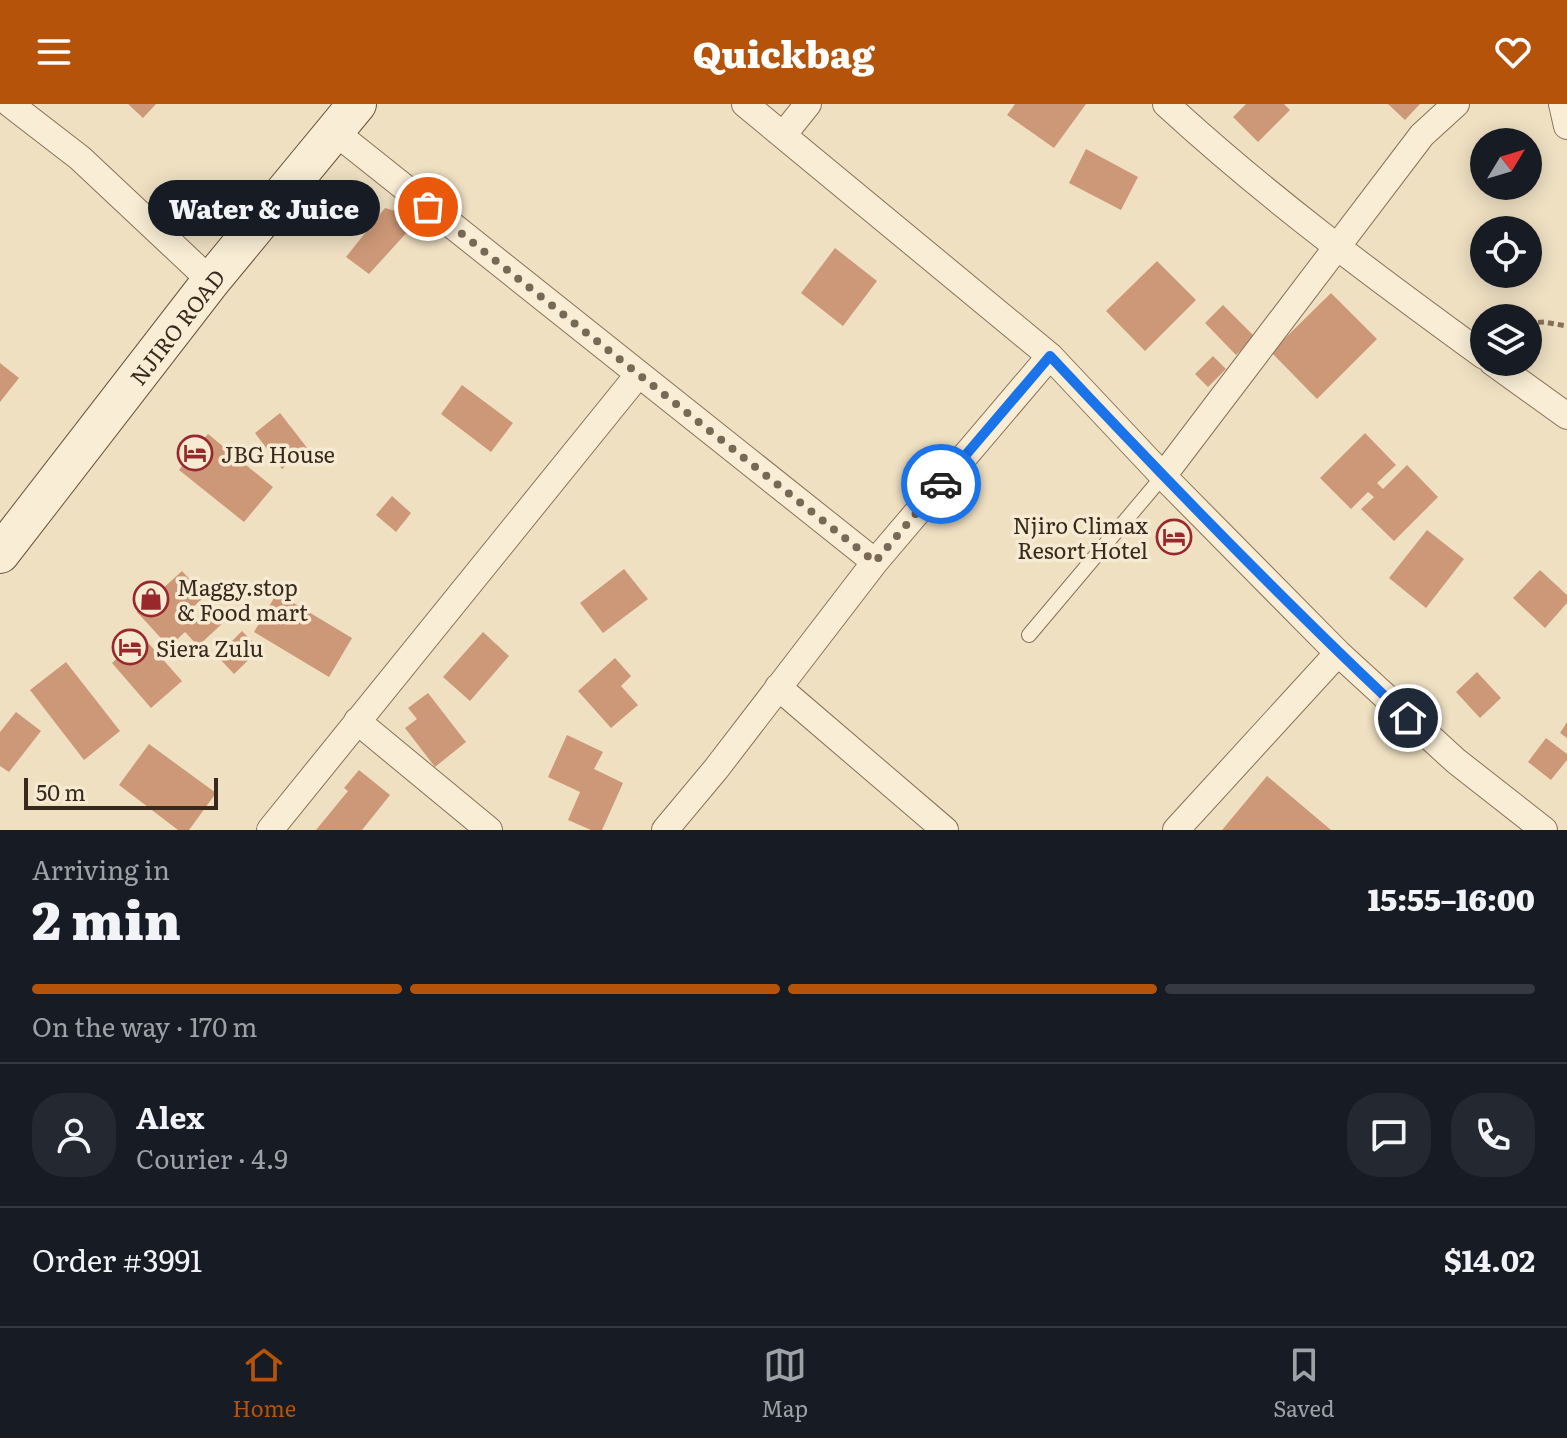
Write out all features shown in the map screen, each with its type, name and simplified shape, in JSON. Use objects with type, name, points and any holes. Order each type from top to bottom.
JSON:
[{"type":"street","points":[[10,104],[80,158],[211,281]]},
{"type":"street","points":[[745,104],[1050,356],[1163,476],[1338,653],[1456,761],[1544,830]]},
{"type":"street","points":[[784,134],[808,104]]},
{"type":"street","points":[[1166,104],[1234,166],[1336,248],[1470,346]]},
{"type":"street","points":[[1163,476],[1422,135],[1456,104]]},
{"type":"street","points":[[1562,104],[1567,126]]},
{"type":"street","points":[[346,118],[638,375],[875,562]]},
{"type":"street","name":"NJIRO ROAD","points":[[0,554],[211,281],[346,118]]},
{"type":"street","points":[[665,830],[716,769],[875,562],[1050,356]]},
{"type":"street","points":[[270,830],[638,375]]},
{"type":"street","points":[[1511,376],[1567,416]]},
{"type":"street","points":[[1176,830],[1338,653]]},
{"type":"street","points":[[778,687],[945,830]]},
{"type":"street","points":[[357,721],[489,830]]},
{"type":"lane","points":[[1029,635],[1163,476]]},
{"type":"path","points":[[1542,322],[1567,326]]},
{"type":"building","points":[[128,104],[156,104],[143,118]]},
{"type":"building","points":[[1015,104],[1086,104],[1054,148],[1007,115]]},
{"type":"building","points":[[1246,104],[1284,104],[1290,110],[1258,142],[1233,117]]},
{"type":"building","points":[[1388,104],[1420,104],[1405,120]]},
{"type":"building","points":[[1086,149],[1138,177],[1121,210],[1069,183]]},
{"type":"building","points":[[385,208],[420,218],[369,274],[346,257]]},
{"type":"building","points":[[835,248],[877,281],[843,326],[801,293]]},
{"type":"building","points":[[1157,261],[1196,300],[1145,351],[1106,311]]},
{"type":"building","points":[[1331,293],[1377,339],[1317,399],[1271,352]]},
{"type":"building","points":[[1223,305],[1255,337],[1236,355],[1205,323]]},
{"type":"building","points":[[1213,356],[1226,369],[1208,387],[1195,374]]},
{"type":"building","points":[[0,363],[19,378],[0,402]]},
{"type":"building","points":[[462,385],[513,423],[491,452],[441,414]]},
{"type":"building","points":[[280,413],[308,449],[282,469],[255,433]]},
{"type":"building","points":[[1365,433],[1396,465],[1377,483],[1383,489],[1407,465],[1438,497],[1394,541],[1361,509],[1374,497],[1368,492],[1351,509],[1320,478]]},
{"type":"building","points":[[208,434],[273,487],[244,522],[179,470]]},
{"type":"building","points":[[392,496],[411,513],[396,532],[376,515]]},
{"type":"building","points":[[1427,530],[1464,559],[1426,608],[1389,578]]},
{"type":"building","points":[[624,569],[648,599],[603,633],[580,603]]},
{"type":"building","points":[[1540,570],[1567,595],[1567,603],[1545,628],[1513,598]]},
{"type":"building","points":[[182,571],[205,596],[188,612],[195,620],[211,606],[225,621],[198,646],[185,632],[169,647],[137,612]]},
{"type":"building","points":[[277,593],[352,638],[329,677],[254,632]]},
{"type":"building","points":[[242,631],[260,649],[234,674],[217,656]]},
{"type":"building","points":[[483,632],[509,656],[470,701],[443,677]]},
{"type":"building","points":[[142,636],[182,681],[151,708],[112,663]]},
{"type":"building","points":[[615,658],[631,676],[621,686],[638,705],[611,728],[578,691]]},
{"type":"building","points":[[66,662],[120,731],[84,760],[30,690]]},
{"type":"building","points":[[1477,672],[1501,698],[1480,718],[1456,692]]},
{"type":"building","points":[[428,693],[466,742],[435,767],[405,728],[417,719],[408,708]]},
{"type":"building","points":[[16,712],[41,731],[9,772],[0,766],[0,732]]},
{"type":"building","points":[[1567,722],[1567,738],[1560,733]]},
{"type":"building","points":[[567,735],[603,752],[594,769],[623,783],[602,830],[591,830],[568,820],[580,792],[548,777]]},
{"type":"building","points":[[1546,738],[1567,754],[1567,760],[1551,780],[1528,762]]},
{"type":"building","points":[[149,744],[216,793],[189,830],[178,830],[119,785]]},
{"type":"building","points":[[359,770],[390,795],[362,830],[316,830],[348,791],[344,788]]},
{"type":"building","points":[[1267,776],[1331,830],[1222,830]]},
{"type":"way so far","points":[[428,207],[875,562],[941,484]]},
{"type":"place","name":"Water & Juice","points":[[428,207]]},
{"type":"place","name":"JBG House","points":[[195,453]]},
{"type":"place","name":"Njiro Climax Resort Hotel","points":[[1174,537]]},
{"type":"place","name":"Maggy.stop & Food mart","points":[[151,599]]},
{"type":"place","name":"Siera Zulu","points":[[130,647]]},
{"type":"route","points":[[941,484],[1050,356],[1163,476],[1338,653],[1408,718]]}]
